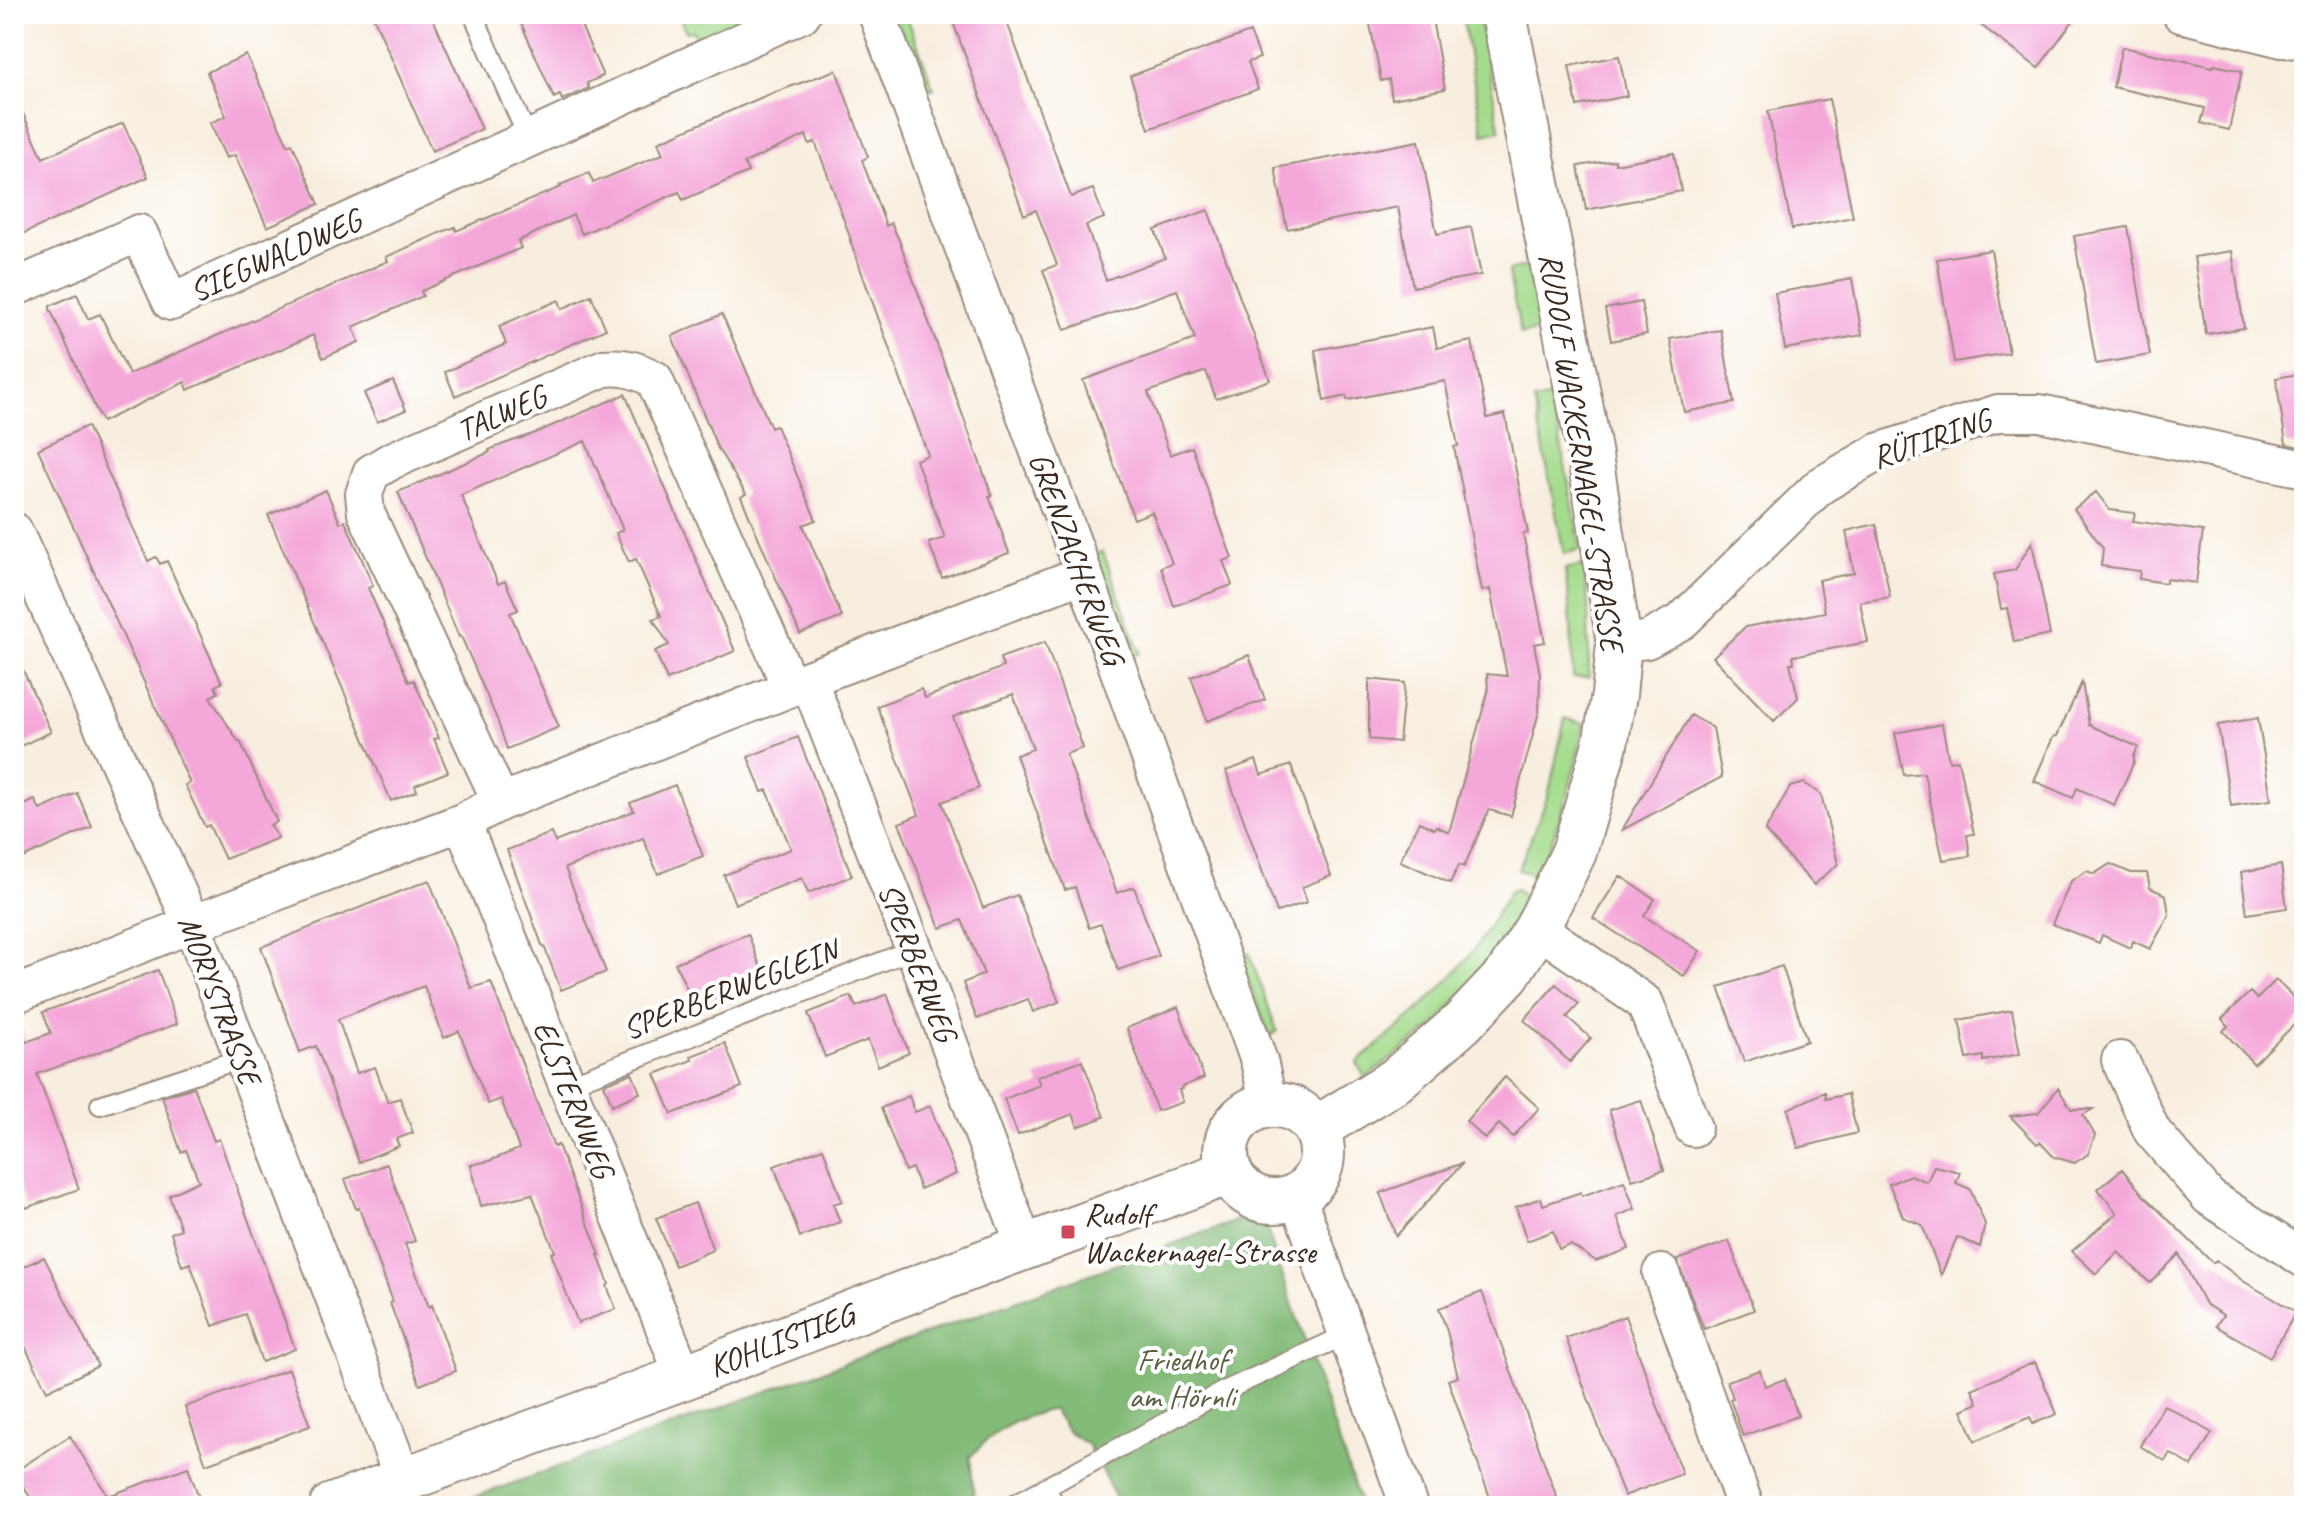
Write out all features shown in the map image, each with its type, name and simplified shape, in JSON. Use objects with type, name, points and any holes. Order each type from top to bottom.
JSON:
[{"type":"street","name":"SIEGWALDWEG","points":[[14,288],[139,233],[171,302],[802,14]]},
{"type":"street","name":"GRENZACHERWEG","points":[[877,14],[1084,574],[1259,1061],[1269,1105]]},
{"type":"street","name":"RUDOLF WACKERNAGEL-STRASSE","points":[[1316,1129],[1396,1080],[1430,1053],[1508,974],[1537,928],[1574,852],[1605,744],[1614,695],[1619,643],[1589,450],[1504,14]]},
{"type":"street","points":[[2181,14],[2282,39],[2304,40]]},
{"type":"street","name":"TALWEG","points":[[501,802],[366,513],[364,494],[371,473],[391,461],[604,368],[621,367],[654,379],[799,683]]},
{"type":"street","name":"RÜTIRING","points":[[1619,643],[1647,640],[1682,621],[1820,486],[1878,452],[1998,413],[2040,413],[2304,469]]},
{"type":"street","name":"MORYSTRASSE","points":[[14,531],[192,924],[403,1479]]},
{"type":"street","points":[[14,995],[462,822],[501,802],[799,683],[1084,574]]},
{"type":"street","name":"SPERBERWEG","points":[[799,683],[914,949],[1025,1247]]},
{"type":"street","name":"ELSTERNWEG","points":[[462,822],[684,1377]]},
{"type":"street","points":[[1537,928],[1645,1003],[1693,1128]]},
{"type":"street","points":[[2120,1060],[2152,1131],[2209,1197],[2304,1259]]},
{"type":"street","points":[[1269,1105],[1296,1110],[1316,1129],[1322,1159],[1318,1174],[1297,1196],[1282,1201],[1266,1201],[1251,1196],[1238,1186],[1229,1172],[1227,1143],[1232,1129],[1254,1109],[1269,1105]]},
{"type":"street","name":"KOHLISTIEG","points":[[332,1506],[1229,1172]]},
{"type":"street","points":[[1297,1196],[1409,1506]]},
{"type":"street","points":[[1661,1273],[1745,1506]]},
{"type":"lane","points":[[473,14],[529,140]]},
{"type":"lane","name":"SPERBERWEGLEIN","points":[[568,1085],[914,949]]},
{"type":"lane","points":[[100,1105],[243,1058]]},
{"type":"lane","points":[[1011,1506],[1222,1392],[1348,1334]]},
{"type":"lane","points":[[1045,1487],[1056,1506]]},
{"type":"green space","points":[[678,14],[789,14],[704,53],[693,31],[686,32]]},
{"type":"green space","points":[[898,14],[906,14],[934,89],[923,88],[898,23]]},
{"type":"green space","points":[[1462,14],[1478,14],[1500,130],[1483,134]]},
{"type":"green space","points":[[1527,266],[1541,331],[1521,334],[1508,271]]},
{"type":"green space","points":[[1552,397],[1581,549],[1564,554],[1534,401]]},
{"type":"green space","points":[[1103,552],[1140,653],[1130,657],[1092,555]]},
{"type":"green space","points":[[1583,565],[1588,603],[1589,677],[1573,678],[1565,569]]},
{"type":"green space","points":[[1565,718],[1584,724],[1565,801],[1537,875],[1518,870],[1548,796]]},
{"type":"green space","points":[[1517,889],[1527,902],[1514,934],[1434,1026],[1365,1078],[1357,1063],[1448,980],[1479,942],[1510,891]]},
{"type":"green space","points":[[1249,953],[1277,1031],[1270,1036],[1239,957]]},
{"type":"green space","name":"Friedhof am Hörnli","points":[[1261,1212],[1361,1506],[1120,1506],[1088,1445],[1068,1432],[1053,1409],[1007,1426],[970,1457],[975,1506],[450,1506]]},
{"type":"building","points":[[372,14],[431,14],[482,129],[432,151]]},
{"type":"building","points":[[517,14],[576,14],[603,76],[587,83],[589,88],[562,100],[560,95],[554,98]]},
{"type":"building","points":[[950,14],[1004,14],[1071,197],[1093,189],[1104,218],[1086,225],[1106,280],[1165,258],[1155,230],[1208,210],[1270,380],[1216,399],[1206,371],[1148,392],[1170,455],[1192,447],[1232,558],[1223,561],[1232,585],[1174,606],[1161,567],[1172,563],[1152,512],[1134,519],[1083,380],[1195,339],[1177,290],[1065,330],[1043,270],[1057,265],[1036,210],[1024,215]]},
{"type":"building","points":[[1368,14],[1431,14],[1445,89],[1392,99],[1389,79],[1381,81]]},
{"type":"building","points":[[1966,14],[2078,14],[2038,68]]},
{"type":"building","points":[[1250,32],[1260,58],[1248,62],[1258,89],[1149,129],[1130,76]]},
{"type":"building","points":[[2122,47],[2242,71],[2229,130],[2201,123],[2205,108],[2113,87]]},
{"type":"building","points":[[246,55],[288,145],[292,143],[319,204],[267,227],[235,155],[226,158],[210,123],[226,116],[207,72]]},
{"type":"building","points":[[1619,56],[1627,96],[1577,106],[1569,66]]},
{"type":"building","points":[[836,70],[868,157],[862,160],[886,226],[891,223],[899,240],[992,496],[989,496],[1009,553],[942,578],[929,543],[945,538],[916,460],[928,455],[827,173],[815,142],[809,144],[806,135],[744,163],[748,172],[683,200],[679,192],[582,234],[573,215],[518,241],[521,248],[421,291],[423,296],[353,327],[359,342],[323,358],[313,335],[188,390],[185,382],[102,422],[50,309],[50,306],[77,294],[88,319],[100,314],[129,374],[388,261],[386,257],[442,232],[455,227],[456,231],[589,173],[593,183],[663,154],[658,142],[765,96]]},
{"type":"building","points":[[14,94],[43,158],[123,123],[148,177],[14,238]]},
{"type":"building","points":[[1829,99],[1853,217],[1792,229],[1768,111]]},
{"type":"building","points":[[1419,141],[1437,234],[1471,227],[1481,275],[1413,287],[1398,207],[1287,229],[1275,168]]},
{"type":"building","points":[[1674,153],[1681,191],[1586,210],[1578,166],[1615,160],[1615,164]]},
{"type":"building","points":[[2128,227],[2150,355],[2096,364],[2074,236]]},
{"type":"building","points":[[1991,250],[2009,353],[1954,362],[1937,259]]},
{"type":"building","points":[[2232,251],[2244,328],[2206,334],[2194,257]]},
{"type":"building","points":[[1852,279],[1862,335],[1785,349],[1775,293]]},
{"type":"building","points":[[591,295],[606,329],[455,396],[445,372],[506,344],[499,326],[559,300],[562,309]]},
{"type":"building","points":[[1641,302],[1647,334],[1611,341],[1605,309]]},
{"type":"building","points":[[722,314],[771,428],[776,426],[816,520],[803,525],[842,617],[800,634],[741,497],[746,494],[717,447],[672,336]]},
{"type":"building","points":[[1433,327],[1437,348],[1472,341],[1487,418],[1505,414],[1528,533],[1523,534],[1545,642],[1534,644],[1540,674],[1539,712],[1511,816],[1489,810],[1464,867],[1459,865],[1450,883],[1400,861],[1419,822],[1449,832],[1488,691],[1487,674],[1507,676],[1490,589],[1482,591],[1454,447],[1458,446],[1445,381],[1347,400],[1346,396],[1324,401],[1315,350]]},
{"type":"building","points":[[1721,330],[1734,403],[1684,412],[1670,339]]},
{"type":"building","points":[[2304,373],[2304,448],[2286,444],[2276,378]]},
{"type":"building","points":[[393,381],[406,410],[377,422],[364,393]]},
{"type":"building","points":[[625,394],[735,651],[667,680],[655,651],[669,645],[653,619],[661,616],[636,559],[629,562],[622,547],[616,533],[623,530],[585,441],[461,495],[498,584],[505,581],[518,610],[510,613],[559,727],[507,749],[497,719],[398,492],[489,450]]},
{"type":"building","points":[[87,426],[148,561],[156,557],[160,564],[167,561],[222,683],[215,686],[218,693],[210,697],[240,741],[277,822],[270,825],[278,838],[225,859],[185,785],[190,783],[38,449]]},
{"type":"building","points":[[326,490],[340,523],[345,521],[361,557],[373,586],[368,588],[409,682],[414,680],[439,738],[434,739],[448,772],[415,785],[417,791],[391,801],[268,515]]},
{"type":"building","points":[[2096,492],[2110,510],[2135,513],[2133,521],[2203,531],[2196,583],[2139,579],[2140,571],[2101,566],[2103,548],[2074,509]]},
{"type":"building","points":[[1876,524],[1890,597],[1860,602],[1868,642],[1793,656],[1794,663],[1790,663],[1798,698],[1774,721],[1713,657],[1745,627],[1825,612],[1819,580],[1854,573],[1846,531]]},
{"type":"building","points":[[2032,542],[2050,635],[2014,642],[2007,608],[2001,609],[1994,574],[2015,570]]},
{"type":"building","points":[[1045,642],[1083,748],[1066,754],[1117,893],[1134,887],[1159,956],[1118,970],[1101,924],[1089,928],[1075,887],[1065,890],[1016,755],[1033,749],[1013,694],[953,717],[979,788],[942,802],[983,908],[1017,895],[1059,1002],[1033,1012],[1028,999],[977,1019],[963,983],[984,974],[962,920],[940,928],[899,823],[919,815],[877,706],[921,689],[925,698],[1003,667],[1000,658]]},
{"type":"building","points":[[14,650],[51,732],[14,749]]},
{"type":"building","points":[[1249,655],[1265,700],[1207,721],[1191,677]]},
{"type":"building","points":[[1369,679],[1405,683],[1399,742],[1369,739]]},
{"type":"building","points":[[2082,682],[2089,725],[2138,747],[2114,805],[2077,788],[2073,798],[2034,781]]},
{"type":"building","points":[[1691,715],[1713,728],[1722,777],[1622,830]]},
{"type":"building","points":[[2258,718],[2271,800],[2231,806],[2218,725]]},
{"type":"building","points":[[1942,724],[1949,761],[1958,760],[1974,834],[1967,835],[1970,856],[1943,860],[1924,773],[1904,775],[1895,733]]},
{"type":"building","points":[[798,737],[852,876],[808,893],[802,878],[735,904],[724,875],[791,849],[767,790],[762,792],[748,757]]},
{"type":"building","points":[[1256,760],[1261,775],[1291,765],[1331,876],[1302,887],[1307,902],[1277,912],[1226,771]]},
{"type":"building","points":[[1804,783],[1821,794],[1838,864],[1814,885],[1765,831],[1790,787]]},
{"type":"building","points":[[675,785],[703,856],[658,874],[643,838],[565,868],[606,972],[561,990],[507,850],[551,833],[555,842],[634,811],[630,803]]},
{"type":"building","points":[[77,793],[92,827],[14,862],[14,810],[35,800],[40,810]]},
{"type":"building","points":[[2110,864],[2131,873],[2147,873],[2150,888],[2166,895],[2169,915],[2150,949],[2133,941],[2130,948],[2102,935],[2099,943],[2052,924],[2071,881],[2087,871],[2094,874]]},
{"type":"building","points":[[2281,865],[2287,908],[2247,914],[2241,872]]},
{"type":"building","points":[[1620,876],[1655,899],[1644,916],[1700,951],[1684,976],[1593,918]]},
{"type":"building","points":[[429,880],[471,988],[491,982],[554,1147],[558,1145],[600,1255],[616,1309],[578,1323],[532,1194],[481,1206],[471,1165],[519,1149],[501,1099],[488,1104],[459,1031],[444,1038],[424,986],[338,1019],[357,1073],[375,1067],[388,1102],[400,1098],[413,1133],[396,1139],[399,1146],[359,1162],[316,1046],[300,1052],[261,947]]},
{"type":"building","points":[[748,934],[765,979],[695,1006],[675,963]]},
{"type":"building","points":[[1782,966],[1807,1041],[1744,1062],[1719,987]]},
{"type":"building","points":[[158,970],[177,1024],[37,1074],[79,1189],[26,1208],[14,1175],[14,1020],[17,1019],[26,1042],[51,1033],[43,1012]]},
{"type":"building","points":[[2276,980],[2304,1008],[2304,1015],[2254,1064],[2223,1031],[2228,1026],[2222,1019],[2250,992],[2257,999]]},
{"type":"building","points":[[1556,984],[1579,1004],[1567,1017],[1591,1038],[1570,1062],[1524,1020]]},
{"type":"building","points":[[887,994],[909,1053],[878,1066],[868,1040],[825,1057],[808,1013],[851,996],[856,1007]]},
{"type":"building","points":[[1178,1007],[1204,1078],[1181,1087],[1183,1102],[1157,1111],[1127,1028]]},
{"type":"building","points":[[2012,1010],[2020,1054],[1983,1061],[1983,1056],[1967,1059],[1959,1020]]},
{"type":"building","points":[[725,1043],[742,1087],[672,1114],[655,1074]]},
{"type":"building","points":[[1082,1060],[1104,1117],[1078,1127],[1073,1114],[1018,1135],[1004,1099],[1040,1085],[1037,1077]]},
{"type":"building","points":[[632,1073],[640,1093],[612,1105],[604,1084]]},
{"type":"building","points":[[1505,1077],[1539,1108],[1513,1137],[1499,1124],[1485,1139],[1466,1121]]},
{"type":"building","points":[[194,1087],[214,1141],[219,1139],[295,1349],[262,1362],[245,1314],[213,1326],[190,1263],[182,1266],[171,1233],[181,1229],[169,1195],[199,1181],[186,1150],[181,1152],[162,1097]]},
{"type":"building","points":[[2058,1088],[2071,1109],[2093,1109],[2083,1115],[2095,1135],[2088,1154],[2075,1163],[2054,1157],[2010,1116],[2038,1113]]},
{"type":"building","points":[[1825,1092],[1826,1099],[1848,1094],[1857,1133],[1798,1148],[1788,1109]]},
{"type":"building","points":[[909,1096],[915,1112],[930,1106],[956,1174],[920,1189],[912,1168],[905,1171],[881,1108]]},
{"type":"building","points":[[1641,1100],[1664,1170],[1632,1180],[1609,1110]]},
{"type":"building","points":[[823,1148],[842,1201],[833,1204],[840,1222],[800,1237],[774,1166]]},
{"type":"building","points":[[1463,1163],[1396,1236],[1380,1193]]},
{"type":"building","points":[[387,1164],[415,1241],[405,1244],[456,1371],[420,1385],[359,1208],[356,1209],[345,1179]]},
{"type":"building","points":[[1934,1166],[1960,1172],[1956,1183],[1970,1189],[1985,1224],[1980,1247],[1957,1237],[1941,1275],[1922,1225],[1903,1217],[1889,1184],[1910,1175],[1927,1182]]},
{"type":"building","points":[[2122,1169],[2144,1196],[2213,1263],[2216,1260],[2243,1281],[2296,1312],[2270,1357],[2216,1326],[2223,1315],[2205,1304],[2179,1254],[2150,1283],[2118,1252],[2096,1274],[2072,1251],[2117,1213],[2098,1189]]},
{"type":"building","points":[[1624,1181],[1635,1209],[1617,1216],[1629,1249],[1596,1261],[1571,1245],[1559,1249],[1553,1231],[1527,1241],[1516,1207],[1541,1198],[1543,1205],[1581,1192],[1582,1196]]},
{"type":"building","points":[[695,1203],[713,1250],[675,1266],[656,1218]]},
{"type":"building","points":[[1729,1241],[1754,1310],[1704,1329],[1677,1260]]},
{"type":"building","points":[[44,1257],[98,1366],[47,1391],[14,1324],[14,1271]]},
{"type":"building","points":[[1482,1292],[1560,1506],[1493,1506],[1448,1380],[1458,1377],[1439,1308]]},
{"type":"building","points":[[1625,1316],[1682,1474],[1624,1496],[1566,1338]]},
{"type":"building","points":[[2035,1362],[2057,1414],[2033,1424],[2030,1417],[1975,1441],[1962,1410],[1978,1403],[1972,1389]]},
{"type":"building","points":[[289,1369],[310,1426],[206,1464],[185,1407]]},
{"type":"building","points":[[1760,1370],[1765,1386],[1785,1379],[1798,1416],[1743,1436],[1727,1381]]},
{"type":"building","points":[[2164,1405],[2212,1433],[2192,1466],[2170,1453],[2165,1461],[2140,1446]]},
{"type":"building","points":[[70,1436],[108,1496],[188,1467],[202,1506],[36,1506],[14,1472]]},
{"type":"place","name":"Rudolf Wackernagel-Strasse","points":[[1068,1232]]}]
